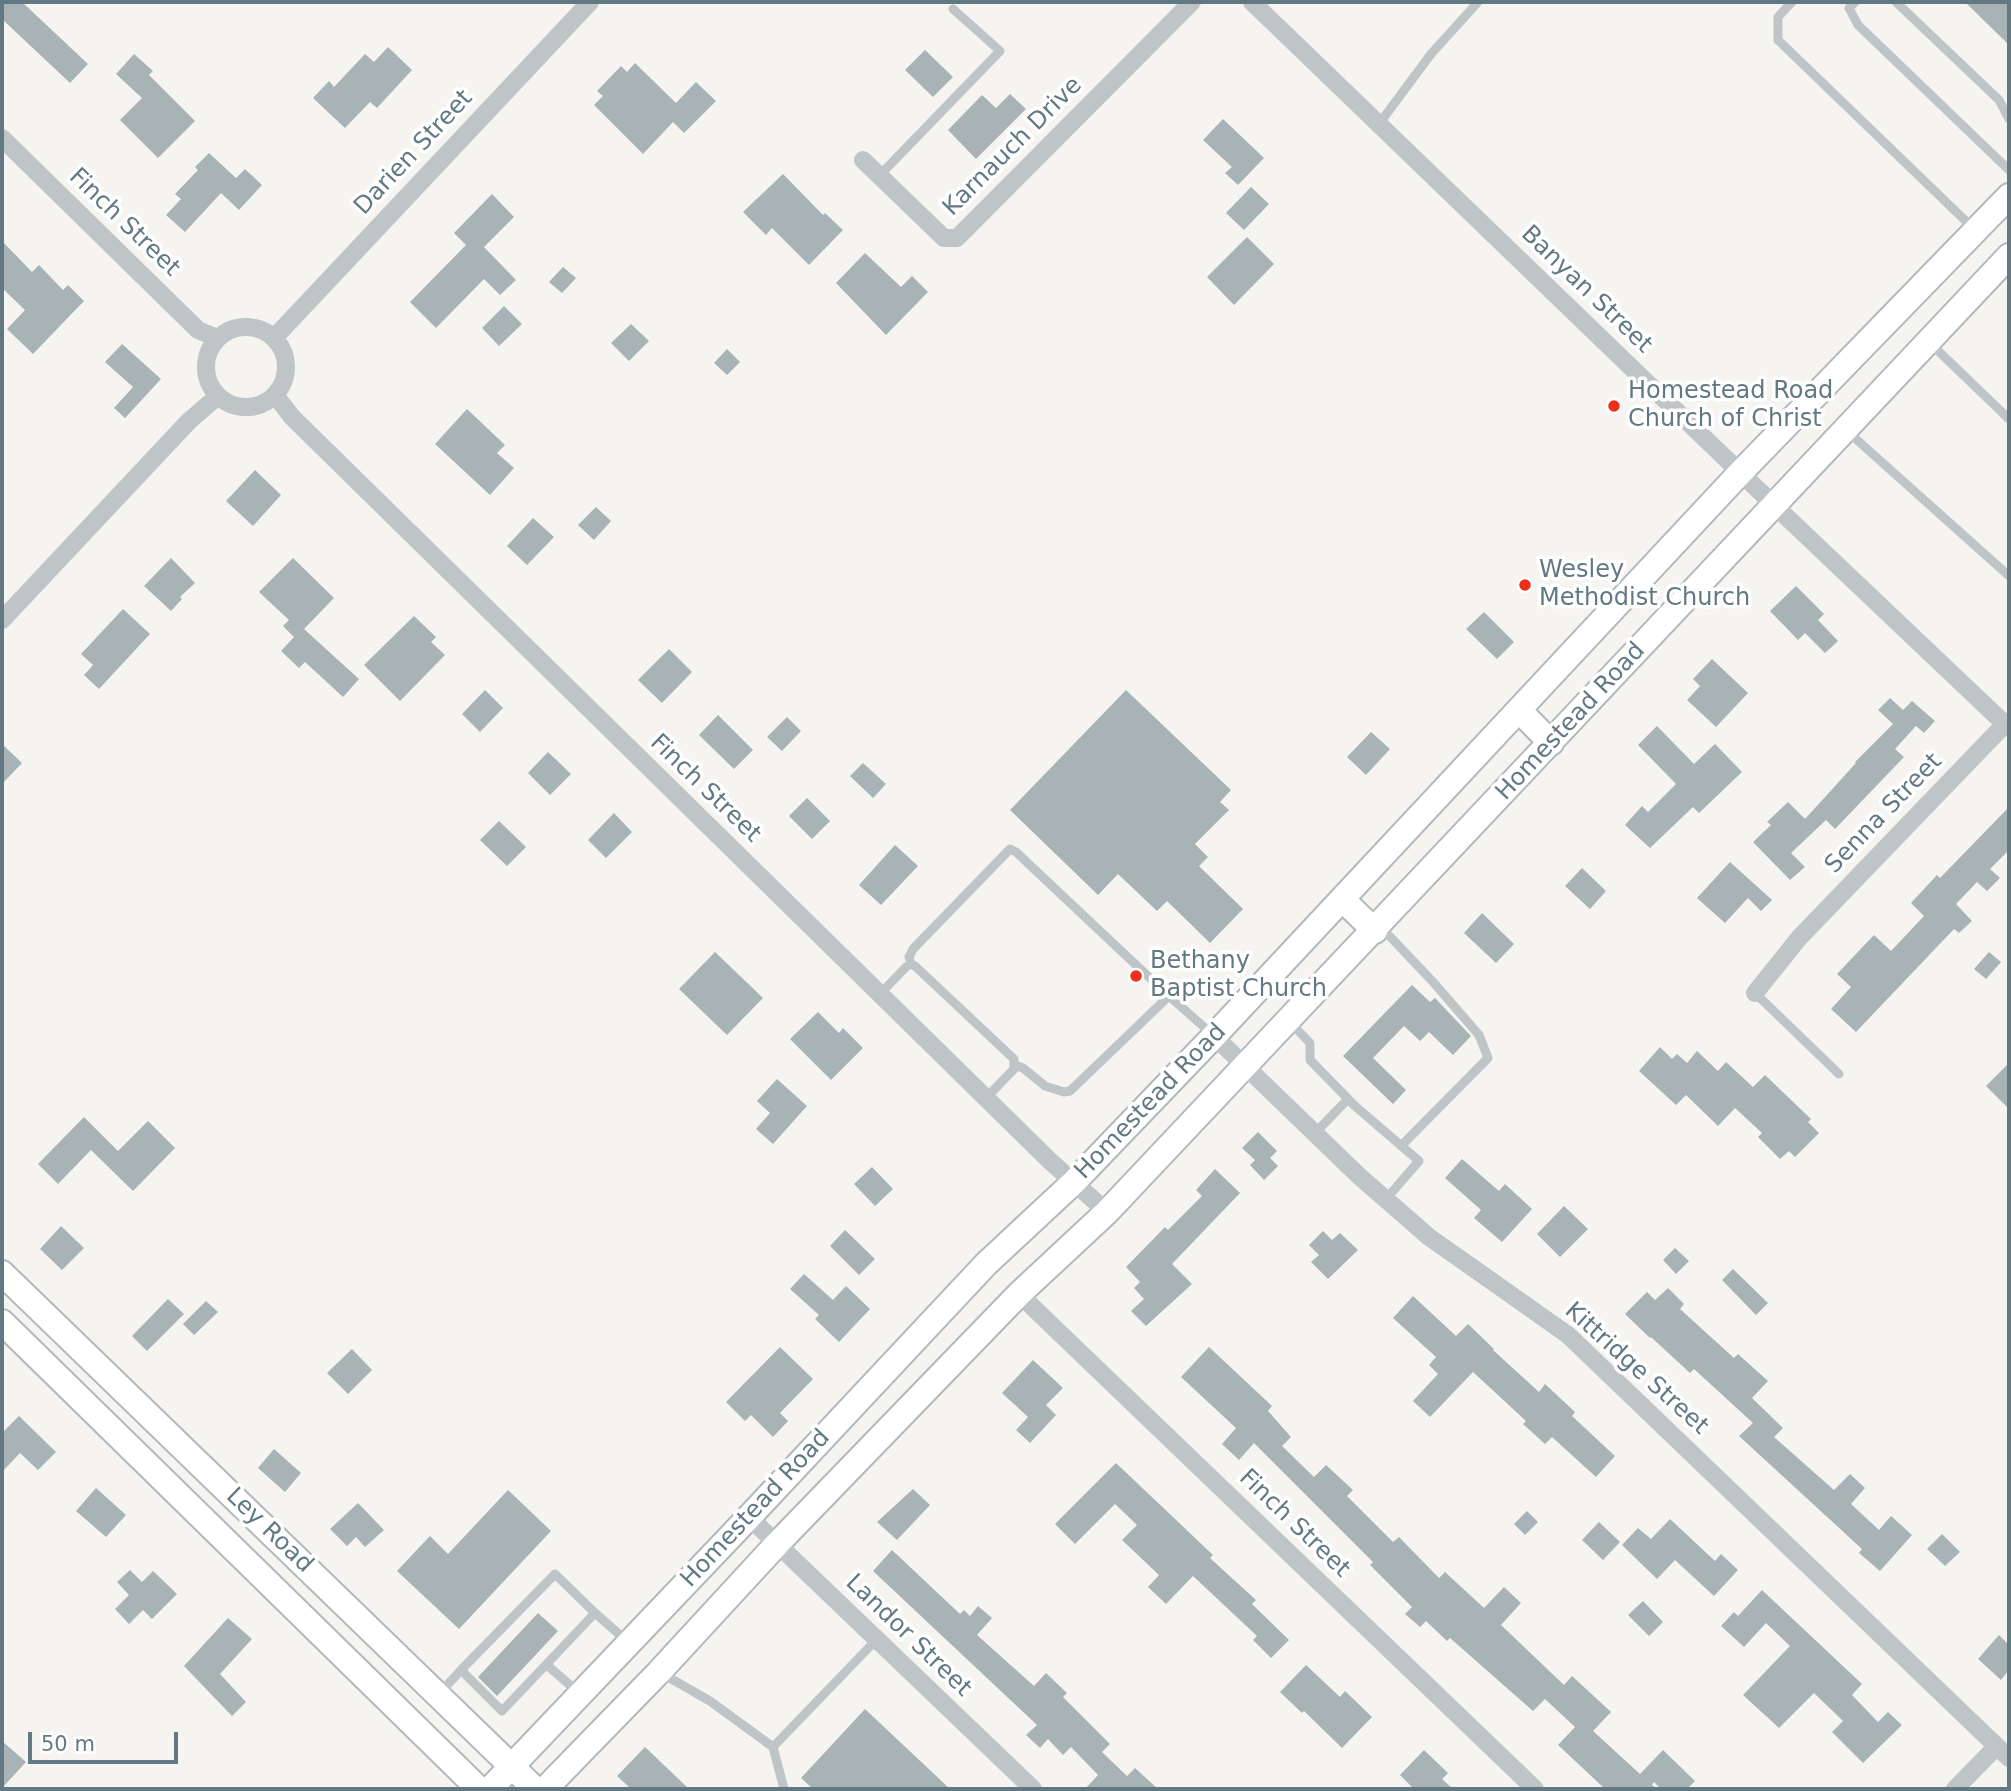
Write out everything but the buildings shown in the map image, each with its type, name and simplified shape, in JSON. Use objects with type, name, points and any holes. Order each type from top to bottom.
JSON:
[{"type":"main road","name":"Homestead Road","points":[[490,1789],[750,1517],[986,1264],[1074,1182],[1214,1036],[1740,473],[2009,195]]},
{"type":"main road","name":"Homestead Road","points":[[545,1789],[1019,1294],[1107,1212],[2009,256]]},
{"type":"main road","points":[[1519,710],[1551,743]]},
{"type":"main road","points":[[1343,900],[1377,928]]},
{"type":"main road","name":"Ley Road","points":[[2,1273],[535,1789]]},
{"type":"main road","points":[[21,1340],[46,1316]]},
{"type":"main road","name":"Ley Road","points":[[2,1322],[479,1789]]},
{"type":"main road","points":[[185,1501],[213,1477]]},
{"type":"street","name":"Darien Street","points":[[274,338],[590,2]]},
{"type":"street","name":"Karnauch Drive","points":[[863,160],[944,238],[957,238],[1192,2]]},
{"type":"street","name":"Banyan Street","points":[[1252,2],[1740,473],[2007,726]]},
{"type":"street","name":"Finch Street","points":[[2,138],[198,330],[217,338]]},
{"type":"street","points":[[239,327],[251,327],[263,330],[274,338],[286,360],[286,372],[275,395],[253,407],[240,407],[218,396],[206,373],[209,349],[217,338],[239,327]]},
{"type":"street","name":"Finch Street","points":[[275,395],[292,417],[986,1098],[1107,1212]]},
{"type":"street","points":[[2,620],[189,421],[218,396]]},
{"type":"street","name":"Senna Street","points":[[1755,993],[1799,938],[2007,726]]},
{"type":"street","name":"Kittridge Street","points":[[1214,1036],[1429,1237],[1568,1335],[2003,1752]]},
{"type":"street","name":"Finch Street","points":[[1019,1294],[1535,1789]]},
{"type":"street","name":"Landor Street","points":[[750,1517],[1033,1789]]},
{"type":"street","points":[[1955,1789],[2003,1752]]},
{"type":"lane","points":[[1379,124],[1431,54],[1478,2]]},
{"type":"lane","points":[[1793,2],[1778,17],[1778,40],[1975,230]]},
{"type":"lane","points":[[1896,2],[2000,100],[2009,119]]},
{"type":"lane","points":[[1849,4],[1858,25],[2009,170]]},
{"type":"lane","points":[[880,175],[1000,51],[953,9]]},
{"type":"lane","points":[[1929,341],[2009,419]]},
{"type":"lane","points":[[1846,430],[2009,576]]},
{"type":"lane","points":[[986,1098],[1014,1069],[1014,1059],[911,964],[909,957],[1010,849],[1214,1036]]},
{"type":"lane","points":[[1377,928],[1434,983],[1479,1035],[1488,1058],[1401,1146]]},
{"type":"lane","points":[[880,994],[911,964]]},
{"type":"lane","points":[[1755,993],[1839,1074]]},
{"type":"lane","points":[[1015,1065],[1023,1068],[1045,1086],[1064,1092],[1070,1091],[1169,996]]},
{"type":"lane","points":[[1289,1021],[1310,1043],[1310,1060],[1348,1099],[1419,1161],[1386,1199]]},
{"type":"lane","points":[[1315,1133],[1348,1099]]},
{"type":"lane","points":[[439,1695],[555,1574],[629,1643]]},
{"type":"lane","points":[[461,1670],[502,1711],[595,1613]]},
{"type":"lane","points":[[773,1747],[877,1639]]},
{"type":"lane","points":[[547,1665],[580,1695]]},
{"type":"lane","points":[[659,1672],[710,1701],[773,1747],[784,1789]]},
{"type":"place","name":"Homestead Road Church of Christ","points":[[1614,406]]},
{"type":"place","name":"Wesley Methodist Church","points":[[1525,585]]},
{"type":"place","name":"Bethany Baptist Church","points":[[1136,976]]}]
